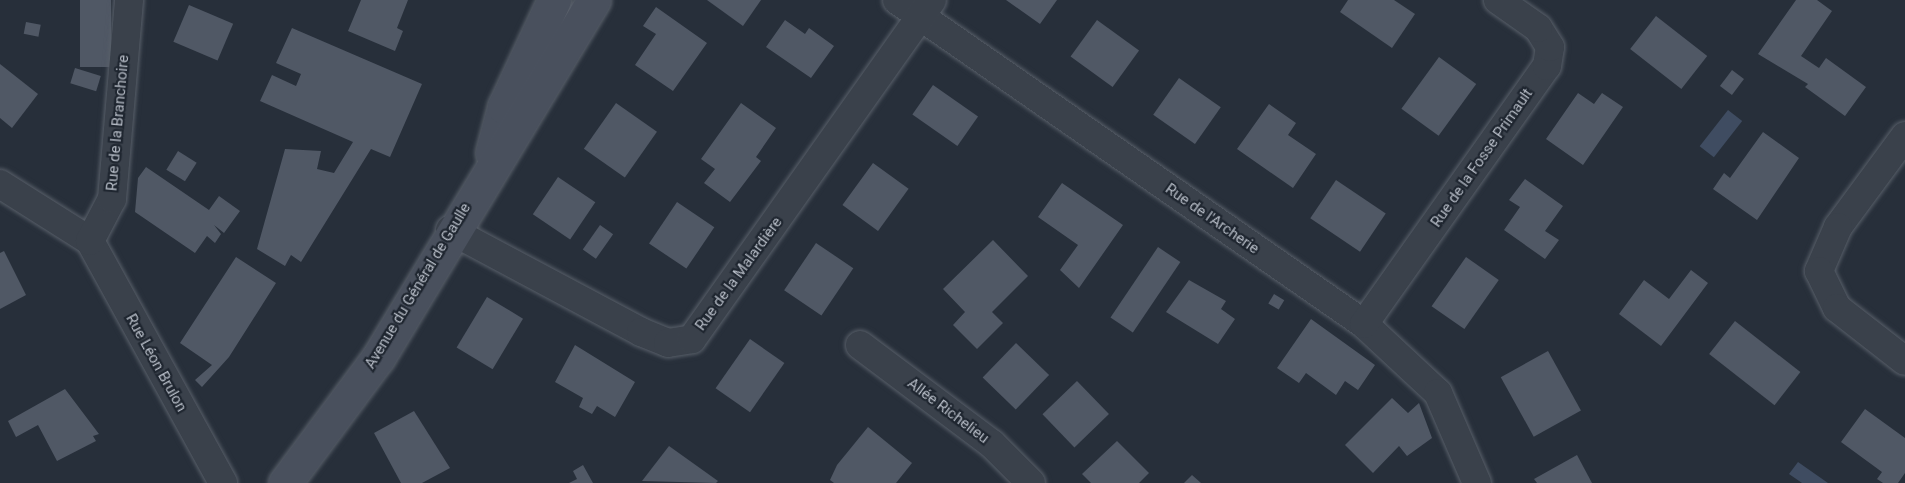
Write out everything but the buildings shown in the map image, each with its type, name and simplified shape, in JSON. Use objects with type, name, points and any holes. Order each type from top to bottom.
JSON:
[{"type":"street","name":"Rue de la Branchoire","points":[[90,241],[112,199],[129,0]]},
{"type":"street","name":"Avenue du Général de Gaulle","points":[[485,175],[504,107],[554,0]]},
{"type":"street","name":"Avenue du Général de Gaulle","points":[[285,483],[378,358],[450,230],[485,175],[525,120],[594,0]]},
{"type":"street","name":"Rue de l'Archerie","points":[[897,0],[926,8],[1364,324],[1437,393],[1478,483]]},
{"type":"street","name":"Rue de la Fosse Primault","points":[[1364,324],[1547,66],[1550,47],[1538,28],[1498,0]]},
{"type":"street","name":"Rue de la Malardière","points":[[450,230],[641,332],[668,343],[692,339],[926,8]]},
{"type":"street","points":[[1905,136],[1838,227],[1821,256],[1819,271],[1837,308],[1905,361]]},
{"type":"street","points":[[0,184],[90,241]]},
{"type":"street","name":"Rue Léon Brulon","points":[[90,241],[224,483]]},
{"type":"street","name":"Allée Richelieu","points":[[860,345],[992,444],[1031,483]]},
{"type":"water","points":[[1728,110],[1742,121],[1714,157],[1700,146]]},
{"type":"water","points":[[1798,462],[1828,483],[1802,483],[1789,474]]}]
